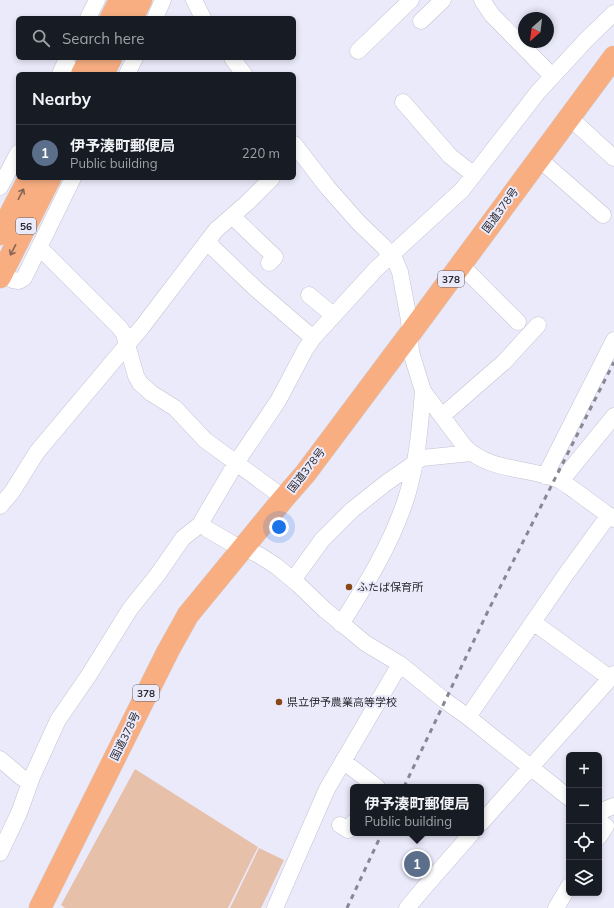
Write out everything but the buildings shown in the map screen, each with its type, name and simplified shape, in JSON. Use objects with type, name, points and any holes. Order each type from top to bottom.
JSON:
[{"type":"highway","points":[[112,16],[120,0]]},
{"type":"highway","points":[[133,16],[141,0]]},
{"type":"highway","name":"国道378号","points":[[40,908],[178,631],[188,616],[305,474],[410,335],[538,158],[614,57]]},
{"type":"highway","points":[[69,67],[85,60]]},
{"type":"highway","points":[[104,72],[110,60]]},
{"type":"highway","name":"56","points":[[0,234],[28,180]]},
{"type":"highway","name":"56","points":[[0,275],[49,180]]},
{"type":"street","points":[[89,16],[97,0]]},
{"type":"street","points":[[156,16],[163,0]]},
{"type":"street","points":[[194,0],[202,16]]},
{"type":"street","points":[[358,51],[411,0]]},
{"type":"street","points":[[421,21],[443,0]]},
{"type":"street","points":[[482,0],[492,15],[552,76]]},
{"type":"street","points":[[0,853],[19,813],[30,782],[58,720],[89,675],[130,609],[158,574],[183,538],[202,523],[236,463],[274,407],[313,338],[371,274],[452,200],[474,175],[524,109],[552,76],[614,13]]},
{"type":"street","points":[[128,72],[134,60]]},
{"type":"street","points":[[234,60],[242,72]]},
{"type":"street","points":[[403,102],[450,156],[474,175]]},
{"type":"street","points":[[569,117],[614,158]]},
{"type":"street","points":[[296,152],[343,206],[395,260],[400,272],[409,320],[412,352],[423,391],[471,452],[483,459],[515,470],[562,481],[612,517],[564,577],[468,717]]},
{"type":"street","points":[[0,187],[16,157]]},
{"type":"street","points":[[538,158],[603,215]]},
{"type":"street","points":[[0,275],[19,281],[24,278],[72,180]]},
{"type":"street","points":[[0,506],[12,492],[37,452],[142,327],[216,230],[270,180]]},
{"type":"street","points":[[232,216],[275,257],[269,263]]},
{"type":"street","points":[[207,242],[256,289],[313,338]]},
{"type":"street","points":[[39,247],[120,328],[124,334],[136,376],[140,383],[151,393],[174,408],[204,440],[284,498]]},
{"type":"street","points":[[461,265],[518,322]]},
{"type":"street","points":[[309,295],[333,315]]},
{"type":"street","points":[[442,416],[504,362],[538,325]]},
{"type":"street","points":[[545,476],[614,340]]},
{"type":"street","points":[[341,624],[376,568],[393,533],[405,501],[418,439],[423,391]]},
{"type":"street","points":[[562,481],[614,416]]},
{"type":"street","points":[[293,580],[322,540],[352,510],[386,483],[422,458],[471,452]]},
{"type":"street","points":[[202,523],[206,529],[231,543],[259,555],[276,566],[341,624],[365,643],[400,664],[566,796]]},
{"type":"street","points":[[484,820],[612,676],[533,622]]},
{"type":"street","points":[[275,908],[327,789],[400,664]]},
{"type":"street","points":[[0,759],[21,777],[30,782]]},
{"type":"street","points":[[343,761],[373,784]]},
{"type":"street","points":[[602,811],[614,806]]},
{"type":"street","points":[[602,823],[606,826],[602,832]]},
{"type":"street","points":[[407,908],[469,836]]},
{"type":"street","points":[[556,908],[566,891]]},
{"type":"shaded area","points":[[135,769],[258,847],[228,908],[65,908],[61,905]]},
{"type":"shaded area","points":[[259,848],[284,860],[261,908],[230,908]]},
{"type":"railway","points":[[405,784],[488,611],[614,362]]},
{"type":"railway","points":[[347,908],[381,836]]},
{"type":"place","name":"ふたば保育所","points":[[349,587]]},
{"type":"place","name":"県立伊予農業高等学校","points":[[279,702]]},
{"type":"place","name":"伊予湊町郵便局","points":[[417,864]]}]
